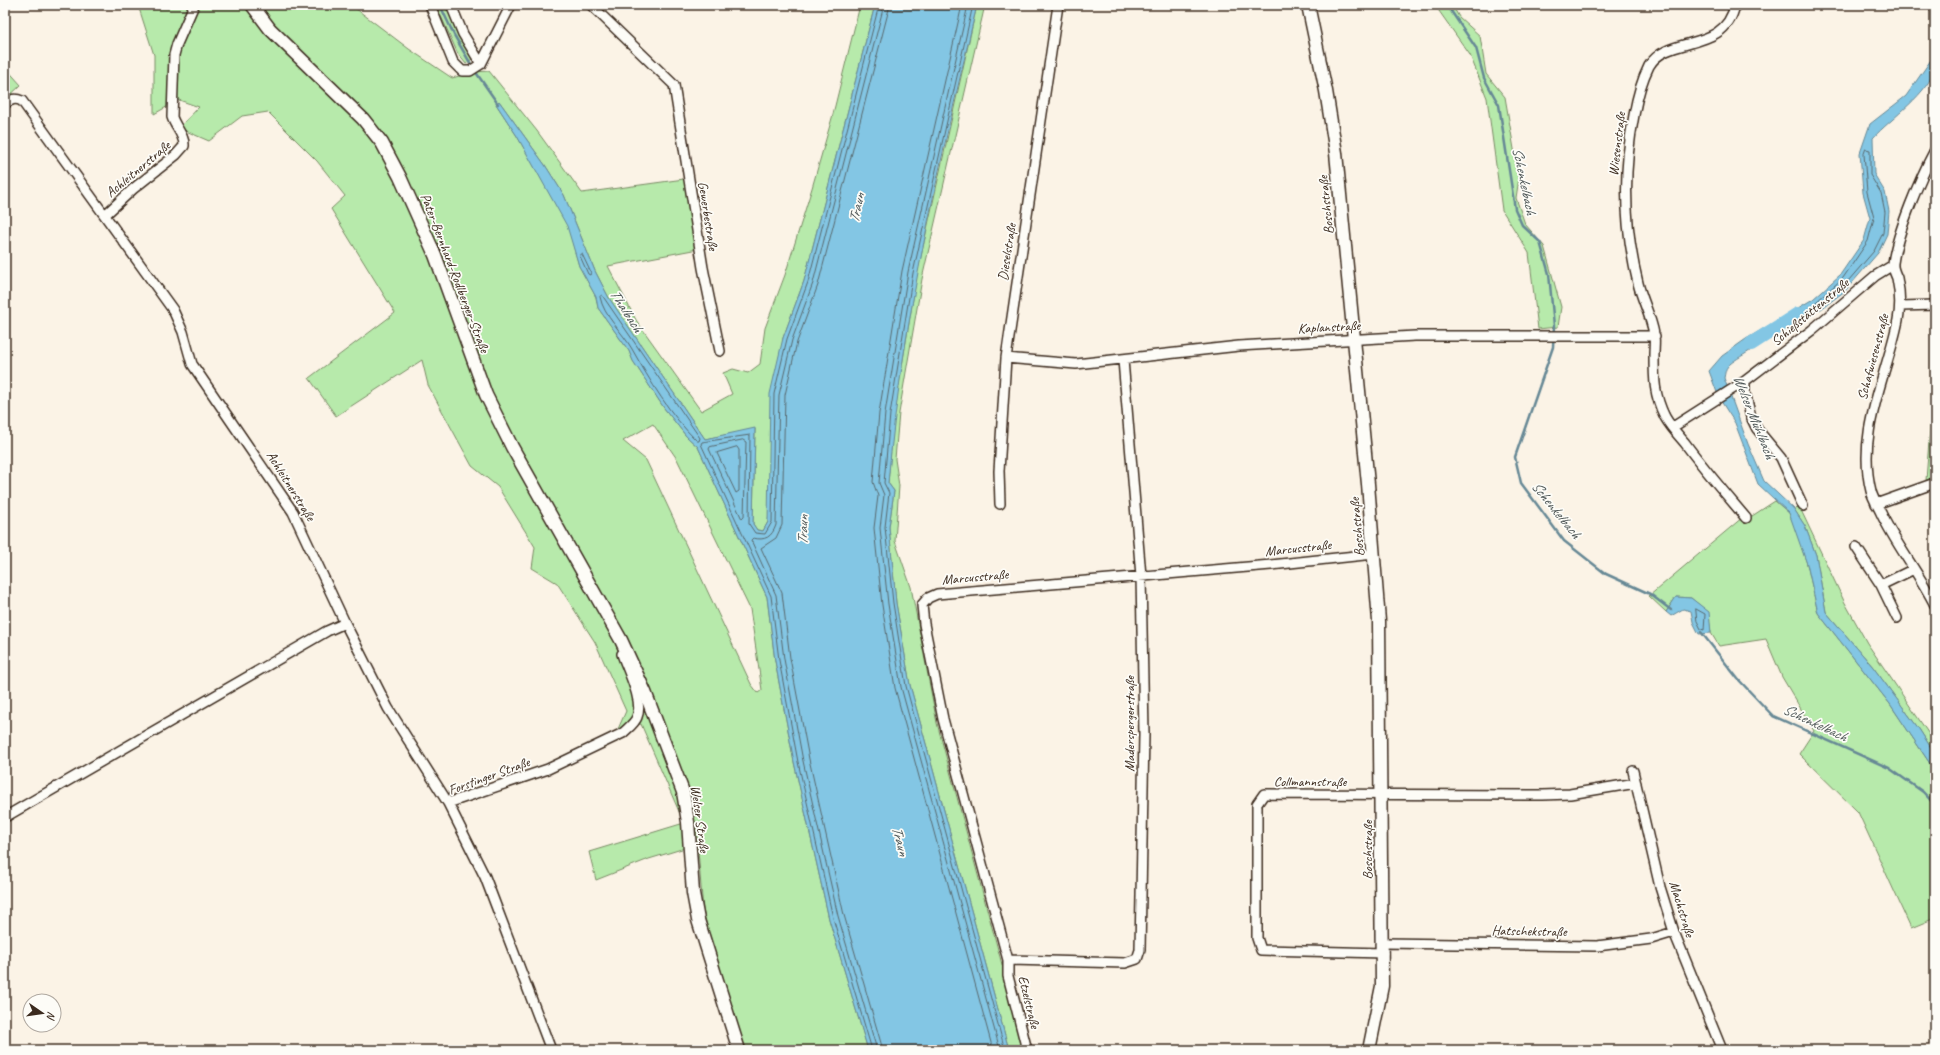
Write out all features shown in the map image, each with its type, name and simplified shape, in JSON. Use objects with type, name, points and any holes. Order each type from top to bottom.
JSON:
[{"type":"main road","name":"Pater-Bernhard-Rodlberger-Straße","points":[[252,5],[270,29],[363,119],[382,142],[400,177],[435,255],[486,395],[512,447],[587,582]]},
{"type":"main road","name":"Boschstraße","points":[[1308,5],[1326,91],[1336,153],[1379,621],[1383,948],[1382,986],[1369,1050]]},
{"type":"main road","name":"Welser Straße","points":[[587,582],[621,640],[645,692],[683,792],[688,822],[693,893],[698,920],[739,1050]]},
{"type":"street","name":"Achleitnerstraße","points":[[105,215],[133,189],[176,155],[184,146],[183,138],[172,118],[174,68],[177,44],[194,5]]},
{"type":"street","points":[[430,5],[453,62],[472,68]]},
{"type":"street","points":[[451,5],[463,34],[472,68]]},
{"type":"street","points":[[472,68],[511,5]]},
{"type":"street","name":"Gewerbestraße","points":[[591,5],[674,84],[702,268],[720,351]]},
{"type":"street","name":"Dieselstraße","points":[[1000,504],[999,471],[1006,358],[1058,5]]},
{"type":"street","name":"Wiesenstraße","points":[[1655,336],[1651,319],[1638,284],[1631,250],[1627,215],[1626,193],[1628,154],[1639,89],[1650,64],[1658,56],[1715,35],[1728,23],[1733,14],[1735,5]]},
{"type":"street","name":"Achleitnerstraße","points":[[5,104],[16,98],[22,101],[173,310],[183,332],[192,364],[293,512],[388,708],[448,803]]},
{"type":"street","name":"Schafwiesenstraße","points":[[1935,150],[1927,165],[1907,217],[1892,265],[1901,306],[1869,429],[1869,481],[1876,504],[1888,529],[1935,604]]},
{"type":"street","name":"Schießstättenstraße","points":[[1672,427],[1745,381],[1812,330],[1874,276],[1892,265]]},
{"type":"street","points":[[1901,306],[1935,305]]},
{"type":"street","name":"Kaplanstraße","points":[[1006,358],[1076,364],[1239,346],[1415,336],[1655,336]]},
{"type":"street","points":[[1655,336],[1655,394],[1665,418],[1746,518]]},
{"type":"street","name":"Maderspergerstraße","points":[[1008,960],[1125,963],[1137,959],[1140,950],[1144,734],[1141,576],[1123,360]]},
{"type":"street","points":[[1745,381],[1745,392],[1751,417],[1757,429],[1781,458],[1803,506]]},
{"type":"street","points":[[1876,504],[1935,483]]},
{"type":"street","points":[[1856,547],[1881,585],[1897,618]]},
{"type":"street","name":"Marcusstraße","points":[[1008,960],[944,719],[924,624],[922,605],[928,598],[937,594],[1374,554]]},
{"type":"street","points":[[1881,585],[1914,569]]},
{"type":"street","points":[[1005,578],[1007,588]]},
{"type":"street","points":[[5,817],[345,622]]},
{"type":"street","name":"Forstinger Straße","points":[[551,1050],[485,877],[448,803],[548,769],[623,733],[630,727],[638,716],[638,699],[622,653],[621,640]]},
{"type":"street","name":"Machstraße","points":[[1633,771],[1660,887],[1674,932],[1688,970],[1722,1050]]},
{"type":"street","name":"Collmannstraße","points":[[1383,948],[1261,950],[1257,938],[1257,804],[1264,794],[1570,794],[1636,783]]},
{"type":"street","name":"Hatschekstraße","points":[[1383,948],[1597,946],[1651,939],[1674,932]]},
{"type":"street","name":"Etzelstraße","points":[[1008,960],[1008,976],[1027,1050]]},
{"type":"green space","points":[[138,5],[351,5],[409,49],[452,78],[474,72],[489,71],[537,131],[582,193],[684,179],[698,249],[608,266],[636,320],[701,411],[732,394],[723,373],[733,369],[748,373],[760,364],[765,328],[785,275],[812,188],[832,118],[860,5],[875,5],[804,281],[783,338],[768,522],[763,531],[757,530],[753,524],[755,429],[705,439],[609,298],[595,271],[564,195],[545,165],[499,101],[496,104],[517,136],[568,226],[579,266],[596,297],[598,308],[629,351],[633,361],[664,408],[686,436],[698,447],[767,597],[775,661],[794,762],[829,919],[868,1050],[746,1050],[714,954],[703,910],[696,826],[684,823],[641,724],[618,729],[626,711],[595,642],[557,583],[532,568],[535,547],[498,487],[472,466],[428,385],[422,360],[336,416],[309,378],[395,313],[331,209],[345,196],[317,161],[268,112],[242,116],[209,141],[179,128],[199,107],[179,100],[154,114],[154,55]],"holes":[[[653,424],[677,459],[750,609],[762,690],[758,693],[751,684],[646,460],[623,441]]]},
{"type":"green space","points":[[436,5],[446,5],[457,33],[472,59],[466,64],[458,54]]},
{"type":"green space","points":[[977,5],[985,5],[922,279],[899,413],[895,459],[899,486],[895,541],[911,587],[937,723],[1025,1050],[1009,1050],[910,685],[896,603],[889,527],[894,491],[888,483],[894,415],[917,274]]},
{"type":"green space","points":[[1437,5],[1452,5],[1459,17],[1480,36],[1486,74],[1505,97],[1519,178],[1516,198],[1525,224],[1544,246],[1561,307],[1558,327],[1538,329],[1529,253],[1502,210],[1487,98],[1470,55],[1439,11]]},
{"type":"green space","points":[[5,67],[21,85],[5,100]]},
{"type":"green space","points":[[1935,414],[1935,477],[1926,480],[1931,415]]},
{"type":"green space","points":[[1775,501],[1789,513],[1796,530],[1807,564],[1818,613],[1890,704],[1935,771],[1935,918],[1911,928],[1858,812],[1799,754],[1814,731],[1782,677],[1766,639],[1719,646],[1711,633],[1708,612],[1691,598],[1676,597],[1666,612],[1649,596],[1743,517],[1749,518]]},
{"type":"green space","points":[[1800,508],[1844,601],[1867,643],[1935,743],[1935,754],[1919,729],[1873,667],[1826,612],[1816,555],[1805,526],[1794,509]]},
{"type":"green space","points":[[684,823],[685,848],[649,859],[596,880],[589,852]]},
{"type":"water","name":"Traun","points":[[875,5],[977,5],[936,183],[913,302],[894,422],[888,483],[894,491],[889,527],[896,603],[910,685],[1009,1050],[868,1050],[829,919],[794,762],[775,661],[767,597],[698,447],[686,436],[664,408],[633,361],[629,351],[598,308],[596,297],[579,266],[567,226],[517,136],[496,104],[499,101],[545,165],[564,195],[595,271],[609,298],[705,439],[755,428],[753,524],[757,530],[763,531],[768,522],[770,394],[783,338],[804,281]]},
{"type":"water","points":[[1935,54],[1935,67],[1932,77],[1926,86],[1909,105],[1873,138],[1874,174],[1885,192],[1889,211],[1887,234],[1878,253],[1845,291],[1821,309],[1812,310],[1784,327],[1782,324],[1766,334],[1760,343],[1728,366],[1724,378],[1748,444],[1764,481],[1794,509],[1805,526],[1816,555],[1826,612],[1873,667],[1919,729],[1935,754],[1935,771],[1890,704],[1818,613],[1807,564],[1789,513],[1758,484],[1735,423],[1719,398],[1709,371],[1722,356],[1746,339],[1813,299],[1840,275],[1864,240],[1870,218],[1863,193],[1860,153],[1870,124],[1906,96]]},
{"type":"water","points":[[1676,597],[1691,598],[1709,612],[1711,633],[1699,634],[1693,622],[1691,611],[1683,609],[1671,616],[1666,612]]},
{"type":"waterway","name":"Thalbach","points":[[440,5],[454,35],[472,66]]},
{"type":"waterway","name":"Schenkelbach","points":[[1447,5],[1476,48],[1484,78],[1499,105],[1515,209],[1522,225],[1540,242],[1549,274],[1554,326],[1553,347],[1515,457],[1521,483],[1564,541],[1606,574],[1650,594],[1671,610]]},
{"type":"waterway","name":"Thalbach","points":[[475,71],[498,104]]},
{"type":"waterway","name":"Welser Mühlbach","points":[[1751,344],[1798,314]]},
{"type":"waterway","name":"Schenkelbach","points":[[1701,632],[1738,679],[1773,716],[1889,768],[1923,792],[1935,805]]}]
